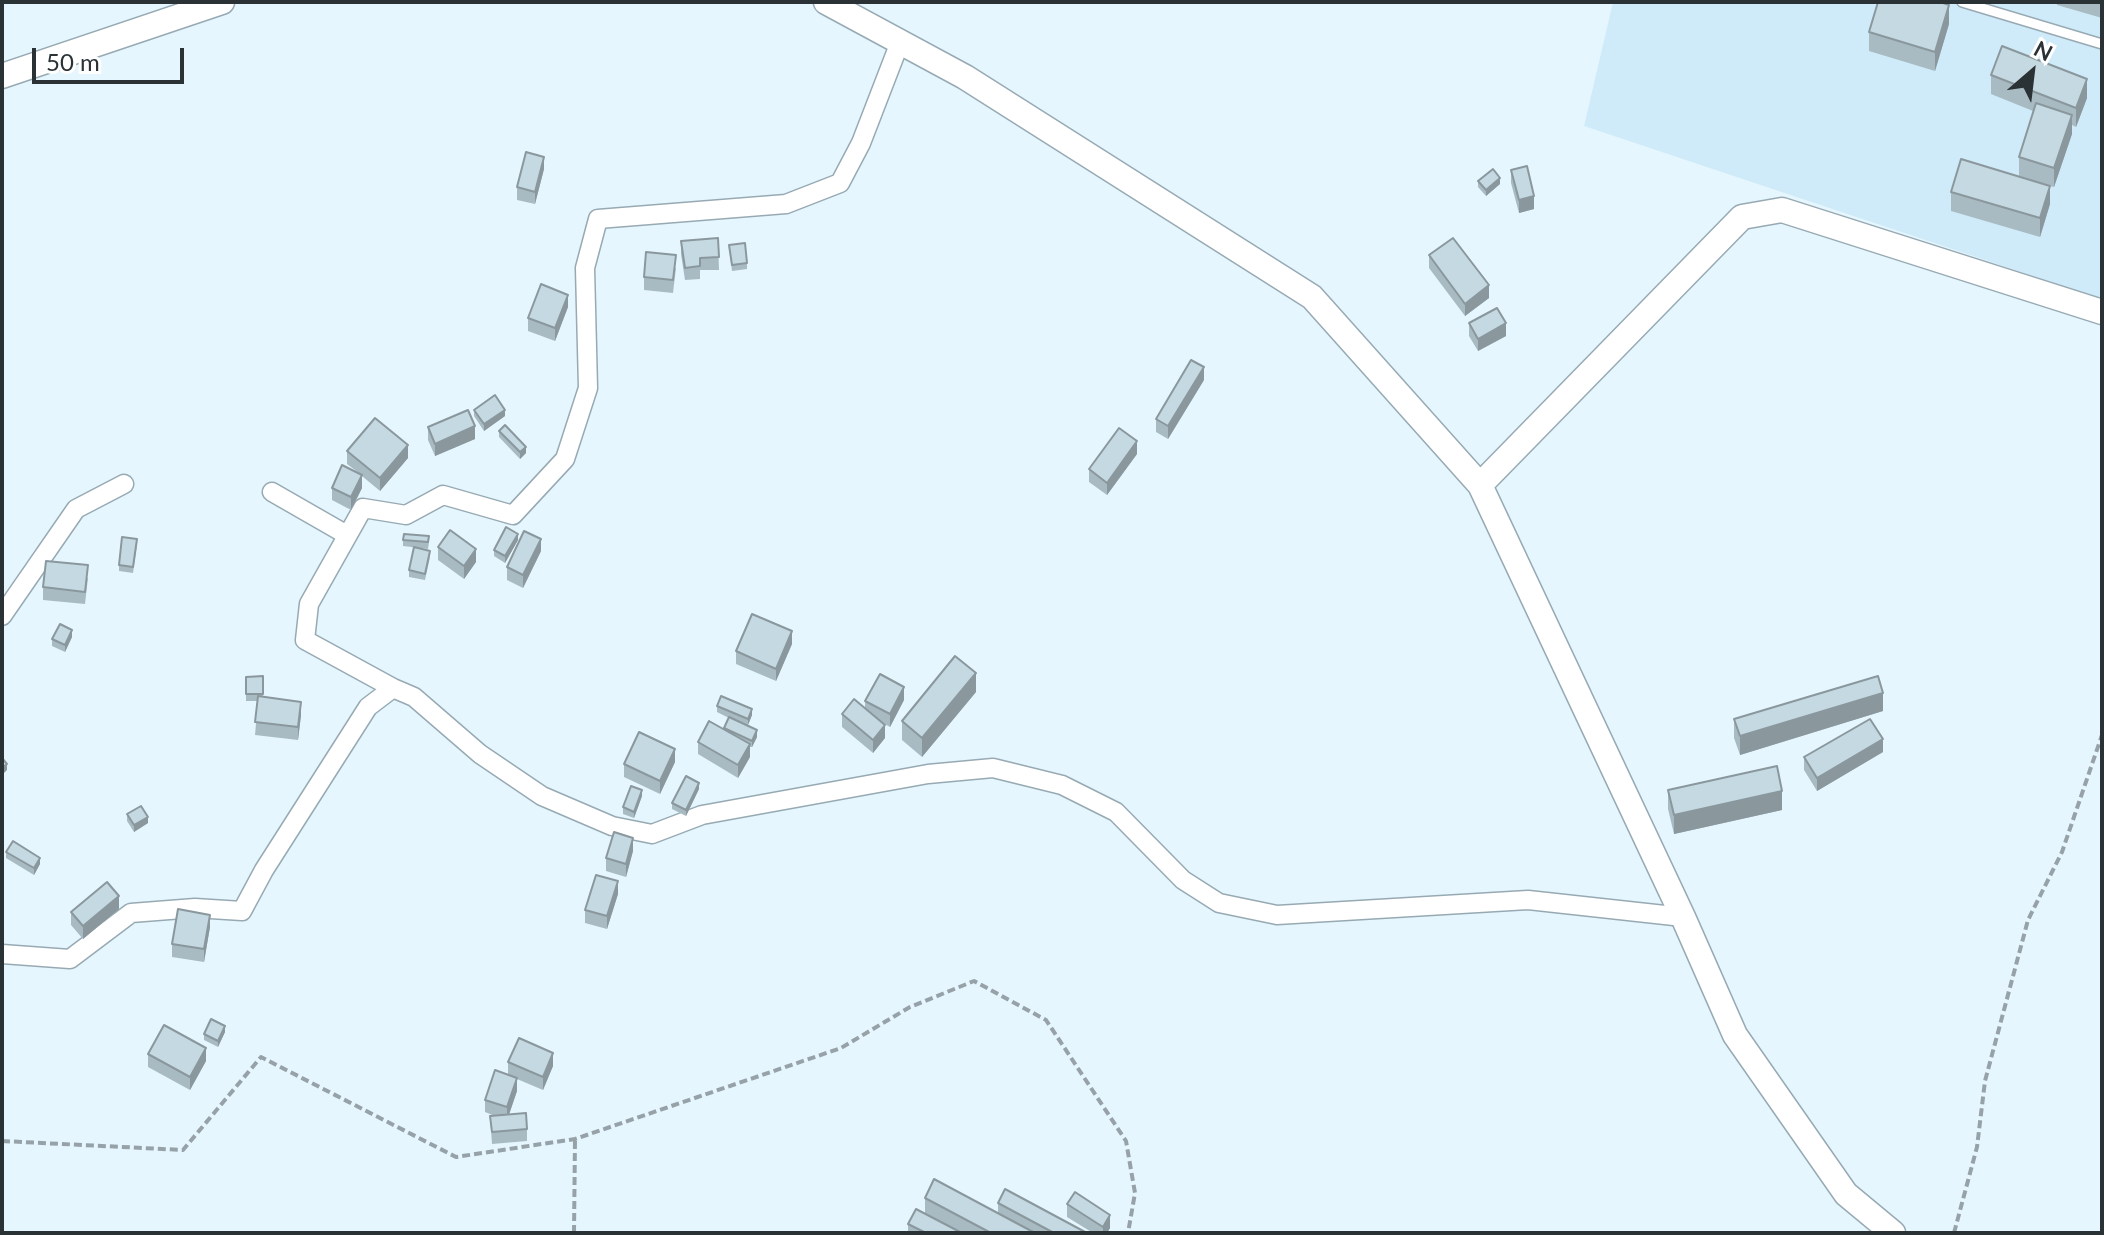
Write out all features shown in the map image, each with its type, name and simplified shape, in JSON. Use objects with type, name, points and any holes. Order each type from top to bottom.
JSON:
[{"type":"street","points":[[2,76],[222,2]]},
{"type":"street","points":[[826,2],[965,77],[1312,297],[1480,485],[1683,917],[1735,1035],[1846,1194],[1893,1233]]},
{"type":"street","points":[[900,42],[861,143],[840,183],[786,204],[598,219],[585,268],[588,388],[565,459],[513,515],[443,495],[406,515],[363,508],[309,604],[305,640],[414,697],[480,754],[542,796],[612,826],[652,834],[702,815],[928,774],[993,768],[1062,785],[1116,812],[1183,880],[1219,903],[1277,915],[1528,900],[1683,917]]},
{"type":"street","points":[[1480,485],[1742,217],[1782,210],[2102,312]]},
{"type":"street","points":[[2,616],[76,509],[124,484]]},
{"type":"street","points":[[272,492],[347,535]]},
{"type":"street","points":[[2,954],[70,959],[131,913],[195,908],[242,911],[264,870],[368,707],[393,688]]},
{"type":"lane","points":[[1962,2],[2102,44]]},
{"type":"path","points":[[1954,1233],[1977,1147],[1985,1081],[2028,920],[2062,852],[2102,735]]},
{"type":"path","points":[[2,1141],[183,1150],[261,1057],[456,1157],[575,1139],[841,1048],[910,1007],[974,981],[1046,1020],[1126,1141],[1135,1193],[1128,1233]]},
{"type":"path","points":[[574,1233],[575,1139]]},
{"type":"shaded area","points":[[1613,2],[2102,2],[2102,299],[1584,126]]},
{"type":"building","points":[[1878,2],[1940,2],[1949,5],[1935,52],[1869,32]]},
{"type":"building","points":[[2002,46],[2087,79],[2076,108],[1991,75]]},
{"type":"building","points":[[2036,103],[2072,115],[2054,168],[2019,157]]},
{"type":"building","points":[[526,152],[544,157],[535,192],[517,187]]},
{"type":"building","points":[[1961,159],[2050,186],[2040,218],[1951,192]]},
{"type":"building","points":[[1527,166],[1534,196],[1519,200],[1511,170]]},
{"type":"building","points":[[1493,169],[1500,178],[1486,190],[1478,181]]},
{"type":"building","points":[[718,238],[719,257],[700,258],[700,266],[685,268],[681,241]]},
{"type":"building","points":[[1453,238],[1489,285],[1465,304],[1429,255]]},
{"type":"building","points":[[745,243],[747,263],[732,265],[729,245]]},
{"type":"building","points":[[646,252],[676,255],[673,280],[644,277]]},
{"type":"building","points":[[541,284],[568,295],[555,328],[528,318]]},
{"type":"building","points":[[1497,308],[1506,323],[1478,339],[1469,323]]},
{"type":"building","points":[[1191,360],[1204,367],[1168,426],[1156,419]]},
{"type":"building","points":[[495,395],[505,410],[484,424],[474,410]]},
{"type":"building","points":[[468,410],[475,426],[435,444],[428,427]]},
{"type":"building","points":[[375,418],[408,445],[380,478],[347,451]]},
{"type":"building","points":[[505,425],[526,447],[520,452],[499,431]]},
{"type":"building","points":[[1119,428],[1137,441],[1107,483],[1089,469]]},
{"type":"building","points":[[342,465],[362,475],[351,497],[332,488]]},
{"type":"building","points":[[506,527],[518,534],[505,556],[494,550]]},
{"type":"building","points":[[450,530],[476,549],[464,566],[438,547]]},
{"type":"building","points":[[524,531],[541,539],[523,575],[507,567]]},
{"type":"building","points":[[404,534],[429,536],[428,542],[403,540]]},
{"type":"building","points":[[122,537],[137,539],[133,567],[119,565]]},
{"type":"building","points":[[414,547],[430,551],[425,574],[409,570]]},
{"type":"building","points":[[46,561],[88,565],[85,592],[43,587]]},
{"type":"building","points":[[752,614],[792,631],[776,669],[736,651]]},
{"type":"building","points":[[60,624],[72,630],[65,645],[52,639]]},
{"type":"building","points":[[955,656],[976,673],[922,738],[902,721]]},
{"type":"building","points":[[880,674],[904,687],[890,714],[865,701]]},
{"type":"building","points":[[263,676],[263,694],[246,694],[246,677]]},
{"type":"building","points":[[1878,676],[1883,693],[1740,736],[1734,719]]},
{"type":"building","points":[[258,696],[301,702],[298,727],[255,722]]},
{"type":"building","points":[[721,696],[752,709],[748,719],[717,706]]},
{"type":"building","points":[[854,699],[885,725],[873,740],[842,714]]},
{"type":"building","points":[[729,717],[757,730],[752,741],[724,728]]},
{"type":"building","points":[[1870,719],[1883,739],[1817,778],[1804,757]]},
{"type":"building","points":[[709,721],[750,744],[738,765],[698,742]]},
{"type":"building","points":[[639,732],[675,749],[660,781],[624,764]]},
{"type":"building","points":[[1777,766],[1782,791],[1674,815],[1668,790]]},
{"type":"building","points":[[686,776],[699,783],[686,810],[672,803]]},
{"type":"building","points":[[631,786],[642,790],[634,812],[623,807]]},
{"type":"building","points":[[141,806],[148,817],[134,825],[127,814]]},
{"type":"building","points":[[614,832],[633,838],[626,864],[606,858]]},
{"type":"building","points":[[13,841],[40,858],[34,868],[6,852]]},
{"type":"building","points":[[596,875],[618,881],[607,916],[585,910]]},
{"type":"building","points":[[107,882],[119,896],[83,926],[71,912]]},
{"type":"building","points":[[178,909],[210,915],[204,949],[172,944]]},
{"type":"building","points":[[211,1019],[225,1026],[218,1041],[204,1034]]},
{"type":"building","points":[[164,1025],[206,1048],[190,1077],[148,1054]]},
{"type":"building","points":[[519,1038],[553,1053],[543,1077],[508,1062]]},
{"type":"building","points":[[495,1070],[517,1078],[507,1107],[485,1100]]},
{"type":"building","points":[[526,1113],[527,1129],[492,1132],[490,1116]]},
{"type":"building","points":[[934,1179],[1035,1233],[991,1233],[925,1198]]},
{"type":"building","points":[[1005,1189],[1087,1233],[1054,1233],[998,1203]]},
{"type":"building","points":[[1075,1192],[1110,1215],[1103,1227],[1067,1204]]},
{"type":"building","points":[[916,1209],[962,1233],[926,1233],[908,1224]]}]
